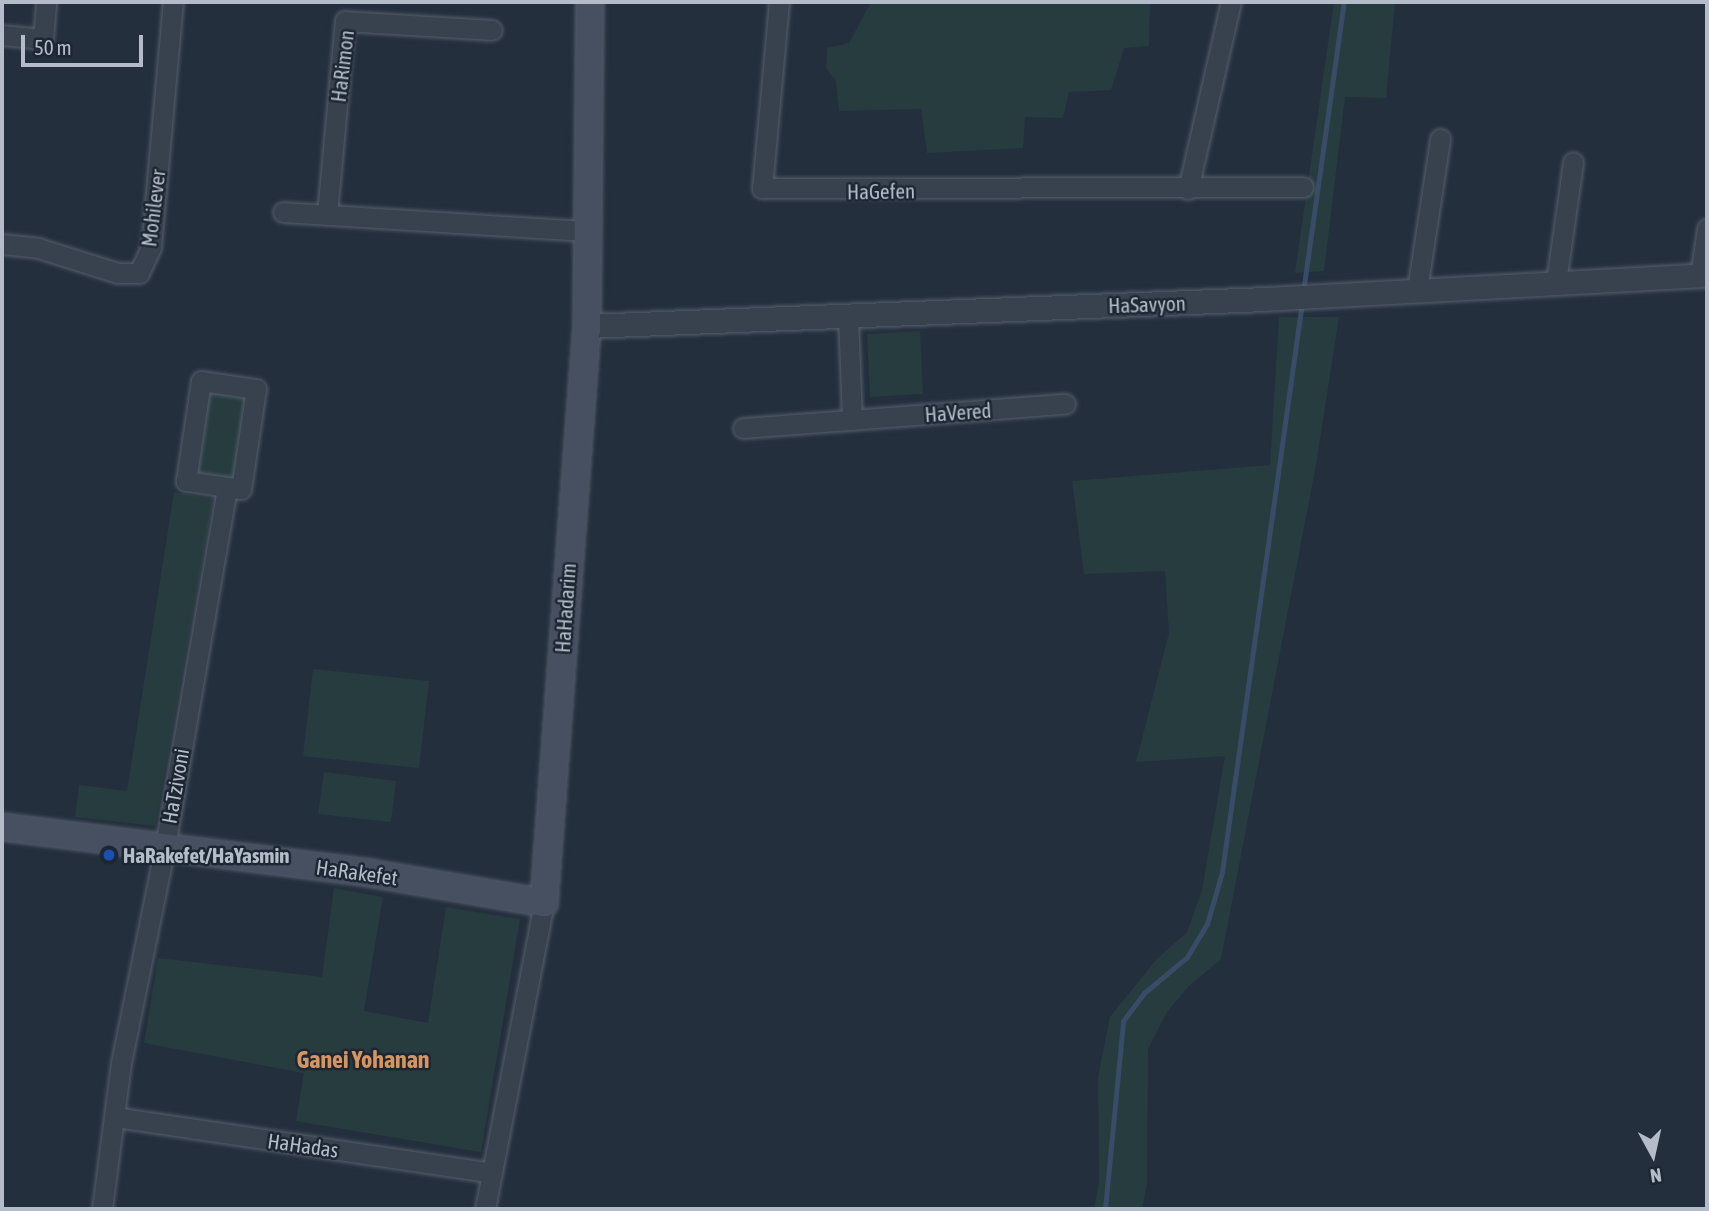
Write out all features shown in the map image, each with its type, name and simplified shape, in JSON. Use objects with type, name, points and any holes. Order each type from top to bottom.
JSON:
[{"type":"main road","name":"HaHadarim","points":[[544,903],[587,326],[590,2]]},
{"type":"main road","name":"HaRakefet","points":[[2,827],[369,873],[544,903]]},
{"type":"street","points":[[2,35],[43,40],[46,2]]},
{"type":"street","name":"Mohilever","points":[[2,244],[38,248],[118,273],[139,272],[151,247],[173,2]]},
{"type":"street","name":"HaGefen","points":[[779,2],[762,188],[1303,187]]},
{"type":"street","points":[[1188,189],[1231,2]]},
{"type":"street","name":"HaRimon","points":[[327,214],[345,20],[492,30]]},
{"type":"street","points":[[1417,290],[1440,139]]},
{"type":"street","points":[[1556,282],[1573,162]]},
{"type":"street","points":[[283,212],[587,231]]},
{"type":"street","points":[[1704,275],[1707,229]]},
{"type":"street","name":"HaSavyon","points":[[587,326],[1285,298],[1704,275]]},
{"type":"street","points":[[848,316],[852,420]]},
{"type":"street","points":[[201,380],[256,389],[241,489],[227,487],[186,481],[201,380]]},
{"type":"street","name":"HaVered","points":[[743,428],[1065,404]]},
{"type":"street","name":"HaTzivoni","points":[[102,1209],[130,1014],[165,847],[227,487]]},
{"type":"street","name":"HaHadarim","points":[[485,1209],[544,903]]},
{"type":"street","name":"HaHadas","points":[[114,1117],[492,1173]]},
{"type":"green space","points":[[871,2],[1150,2],[1149,46],[1124,48],[1111,90],[1069,92],[1063,118],[1025,117],[1023,148],[927,153],[921,109],[839,111],[836,81],[826,68],[827,48],[849,43]]},
{"type":"green space","points":[[1334,2],[1395,2],[1386,98],[1345,97],[1324,271],[1295,273]]},
{"type":"green space","points":[[1279,317],[1339,317],[1316,465],[1221,959],[1189,986],[1167,1012],[1148,1049],[1147,1185],[1142,1209],[1094,1209],[1099,1182],[1098,1077],[1110,1017],[1155,961],[1187,932],[1202,890],[1225,756],[1136,762],[1169,633],[1165,571],[1084,574],[1072,481],[1270,465]]},
{"type":"green space","points":[[920,331],[923,394],[870,397],[867,334]]},
{"type":"green space","points":[[208,390],[246,396],[234,479],[196,474]]},
{"type":"green space","points":[[174,492],[213,499],[155,826],[75,817],[79,785],[127,791]]},
{"type":"green space","points":[[313,669],[429,681],[419,768],[303,756]]},
{"type":"green space","points":[[324,772],[396,781],[391,822],[318,814]]},
{"type":"green space","points":[[334,888],[383,897],[364,1011],[428,1023],[446,907],[520,919],[481,1152],[296,1121],[304,1073],[144,1043],[158,958],[322,977]]},
{"type":"waterway","points":[[1303,292],[1344,2]]},
{"type":"waterway","points":[[1105,1209],[1123,1021],[1144,993],[1187,957],[1207,924],[1222,872],[1302,302]]},
{"type":"place","name":"HaRakefet/HaYasmin","points":[[109,855]]},
{"type":"district","name":"Ganei Yohanan","points":[[363,1060]]}]
